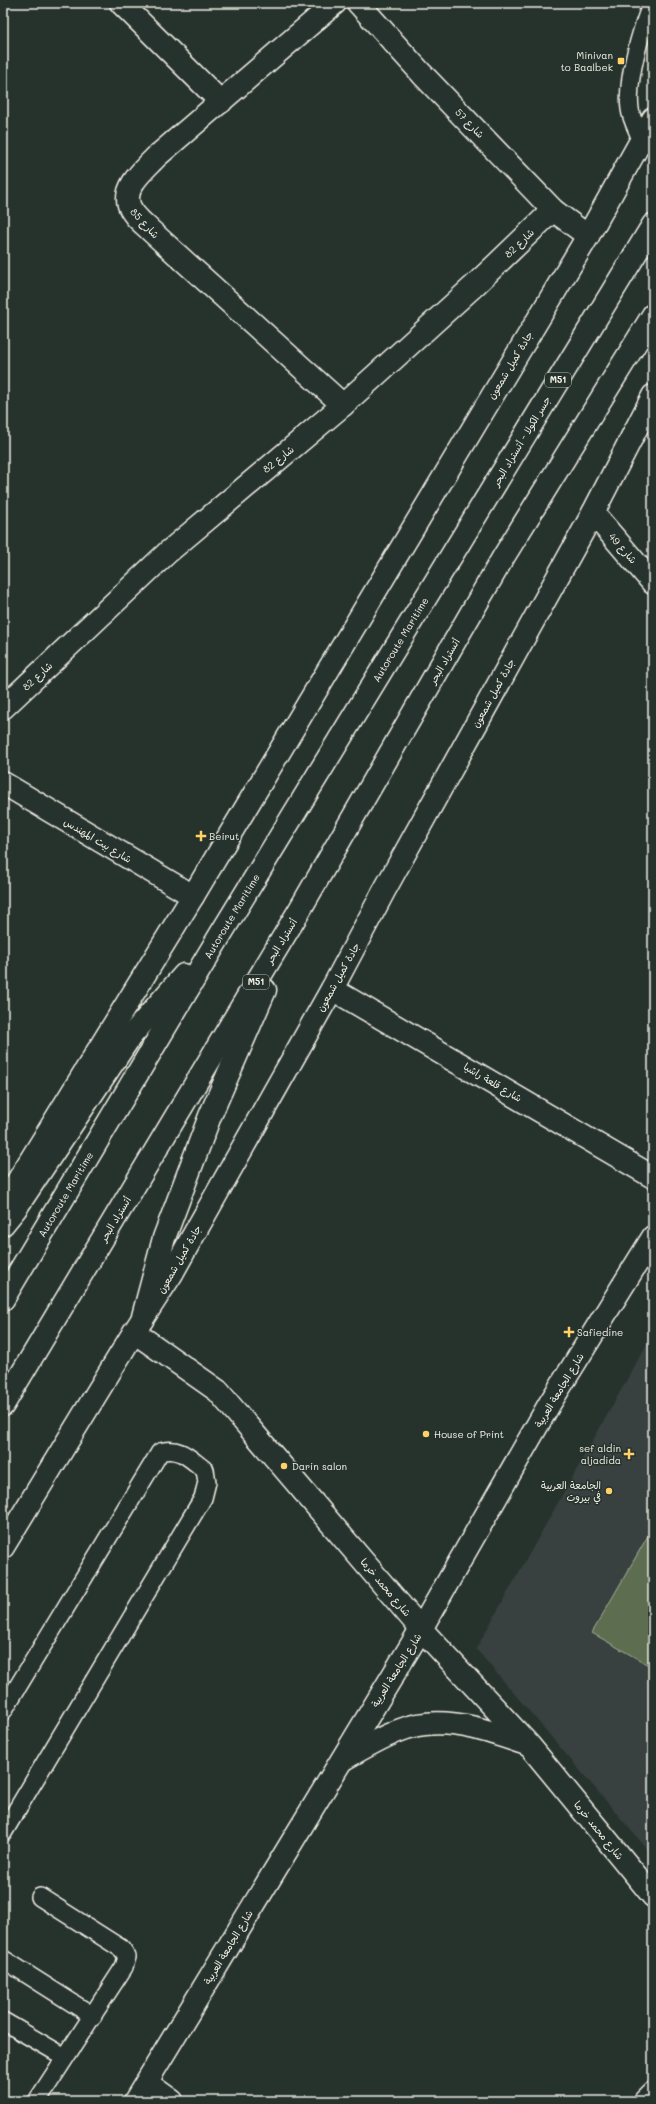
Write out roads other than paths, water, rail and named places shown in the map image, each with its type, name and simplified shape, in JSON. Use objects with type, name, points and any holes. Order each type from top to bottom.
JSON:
[{"type":"main road","points":[[121,3],[221,102]]},
{"type":"main road","name":"شارع 85","points":[[335,3],[156,158],[135,180],[129,193],[129,205],[137,217],[151,231],[343,405]]},
{"type":"main road","name":"شارع 57","points":[[358,3],[422,74],[553,210],[588,236]]},
{"type":"main road","name":"جادة كميل شمعون","points":[[3,1205],[192,896],[588,236],[648,145],[653,119]]},
{"type":"main road","name":"شارع 82","points":[[3,708],[172,548],[343,405],[470,290],[553,210]]},
{"type":"main road","name":"جسر الكولا - أتستراد البحر","points":[[464,534],[653,225]]},
{"type":"main road","name":"أتستراد البحر","points":[[3,1405],[299,910],[504,556],[653,315]]},
{"type":"main road","name":"جادة كميل شمعون","points":[[3,1547],[138,1326],[171,1275],[332,989],[593,513],[653,396]]},
{"type":"main road","name":"شارع 49","points":[[593,513],[653,583]]},
{"type":"main road","name":"Autoroute Maritime","points":[[3,1299],[222,932],[464,534]]},
{"type":"main road","name":"شارع بيت المهندس","points":[[3,783],[192,896]]},
{"type":"main road","points":[[138,1326],[164,1238],[208,1123],[299,910]]},
{"type":"main road","points":[[3,1224],[16,1208],[130,1037],[222,932]]},
{"type":"main road","name":"شارع قلعة راشيا","points":[[332,989],[653,1177]]},
{"type":"main road","name":"شارع الجامعة العربية","points":[[135,2101],[339,1762],[421,1629],[550,1404],[653,1237]]},
{"type":"main road","name":"شارع محمد خرما","points":[[138,1326],[218,1391],[421,1629],[529,1745],[653,1896]]},
{"type":"main road","points":[[339,1762],[378,1740],[424,1724],[448,1724],[475,1728],[529,1745]]},
{"type":"main road","points":[[147,2083],[172,2101]]},
{"type":"main road","points":[[645,2101],[653,2093]]},
{"type":"lane","points":[[648,145],[630,109],[631,85],[637,52],[652,3]]},
{"type":"lane","points":[[3,1710],[160,1452],[171,1449],[183,1454],[205,1470],[207,1482],[203,1498],[3,1833]]},
{"type":"lane","points":[[37,2101],[124,1967],[126,1957],[122,1950],[40,1897]]},
{"type":"lane","points":[[3,1959],[92,2016]]},
{"type":"lane","points":[[3,2021],[65,2057]]},
{"type":"place","name":"Minivan to Baalbek","points":[[621,61]]},
{"type":"place","name":"Beirut","points":[[201,836]]},
{"type":"place","name":"Safiedine","points":[[569,1332]]},
{"type":"place","name":"House of Print","points":[[426,1434]]},
{"type":"place","name":"sef aldin aljadida","points":[[629,1454]]},
{"type":"place","name":"Darin salon","points":[[284,1466]]},
{"type":"place","name":"الجامعة العربية في بيروت","points":[[609,1491]]}]
